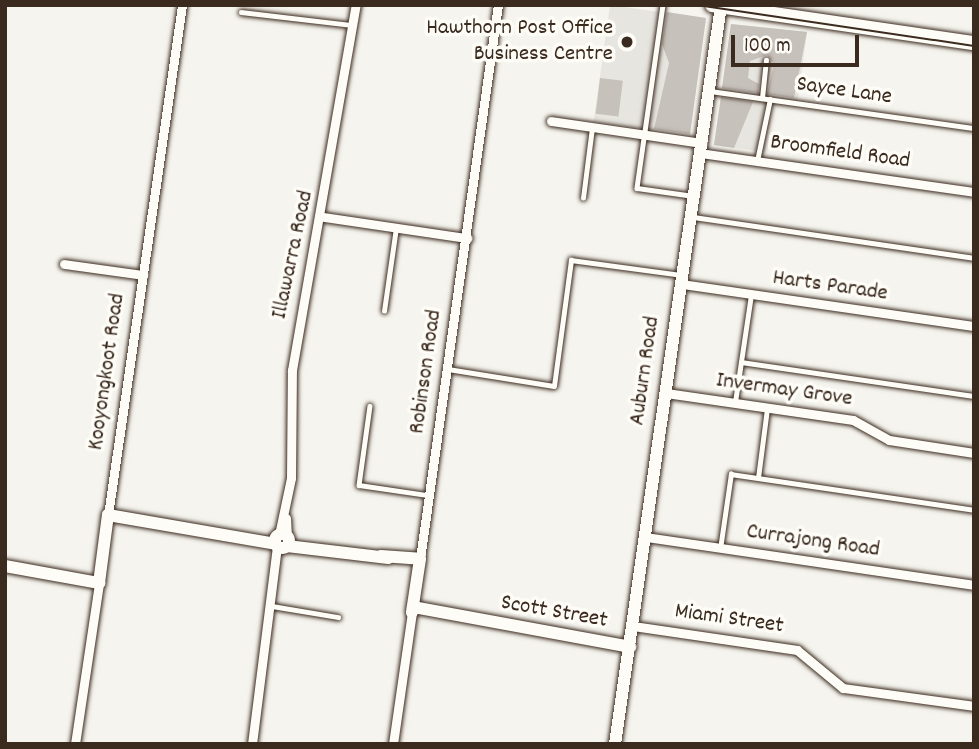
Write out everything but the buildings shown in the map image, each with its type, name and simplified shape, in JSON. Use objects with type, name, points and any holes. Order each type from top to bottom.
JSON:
[{"type":"main road","points":[[718,6],[779,10],[974,44]]},
{"type":"main road","name":"Auburn Road","points":[[615,744],[701,148],[718,6]]},
{"type":"main road","points":[[108,514],[420,563]]},
{"type":"main road","name":"Kooyongkoot Road","points":[[100,579],[108,514]]},
{"type":"main road","name":"Robinson Road","points":[[412,609],[420,563]]},
{"type":"main road","points":[[5,566],[100,579]]},
{"type":"main road","name":"Scott Street","points":[[412,609],[630,647]]},
{"type":"street","name":"Kooyongkoot Road","points":[[108,514],[182,5]]},
{"type":"street","name":"Illawarra Road","points":[[252,744],[286,513],[292,370],[324,217],[356,5]]},
{"type":"street","name":"Robinson Road","points":[[420,563],[498,5]]},
{"type":"street","name":"Broomfield Road","points":[[551,121],[645,134],[757,161],[974,192]]},
{"type":"street","points":[[324,217],[467,238]]},
{"type":"street","points":[[64,264],[143,275]]},
{"type":"street","name":"Harts Parade","points":[[682,280],[751,295],[974,326]]},
{"type":"street","name":"Invermay Grove","points":[[666,393],[858,421],[889,440],[974,453]]},
{"type":"street","name":"Currajong Road","points":[[646,537],[974,585]]},
{"type":"street","name":"Kooyongkoot Road","points":[[75,744],[100,579]]},
{"type":"street","name":"Robinson Road","points":[[393,744],[412,609]]},
{"type":"street","name":"Miami Street","points":[[632,626],[797,650],[843,688],[974,706]]},
{"type":"lane","points":[[663,5],[637,188],[694,196]]},
{"type":"lane","points":[[241,12],[353,26]]},
{"type":"lane","points":[[762,98],[766,60]]},
{"type":"lane","name":"Sayce Lane","points":[[709,90],[974,128]]},
{"type":"lane","points":[[757,161],[770,99]]},
{"type":"lane","points":[[583,198],[593,127]]},
{"type":"lane","points":[[691,216],[974,258]]},
{"type":"lane","points":[[384,311],[396,228]]},
{"type":"lane","points":[[448,369],[554,386],[571,260],[682,280]]},
{"type":"lane","points":[[735,403],[751,295]]},
{"type":"lane","points":[[741,362],[974,396]]},
{"type":"lane","points":[[370,406],[359,485],[430,496]]},
{"type":"lane","points":[[758,478],[767,408]]},
{"type":"lane","points":[[720,549],[731,474],[974,510]]},
{"type":"lane","points":[[272,606],[338,617]]},
{"type":"shaded area","points":[[610,5],[706,18],[690,135],[594,122]]},
{"type":"shaded area","points":[[731,24],[807,32],[797,106],[772,102],[765,152],[714,145]]},
{"type":"tram line","points":[[697,5],[974,46]]},
{"type":"place","name":"Hawthorn Post Office Business Centre","points":[[627,42]]}]
